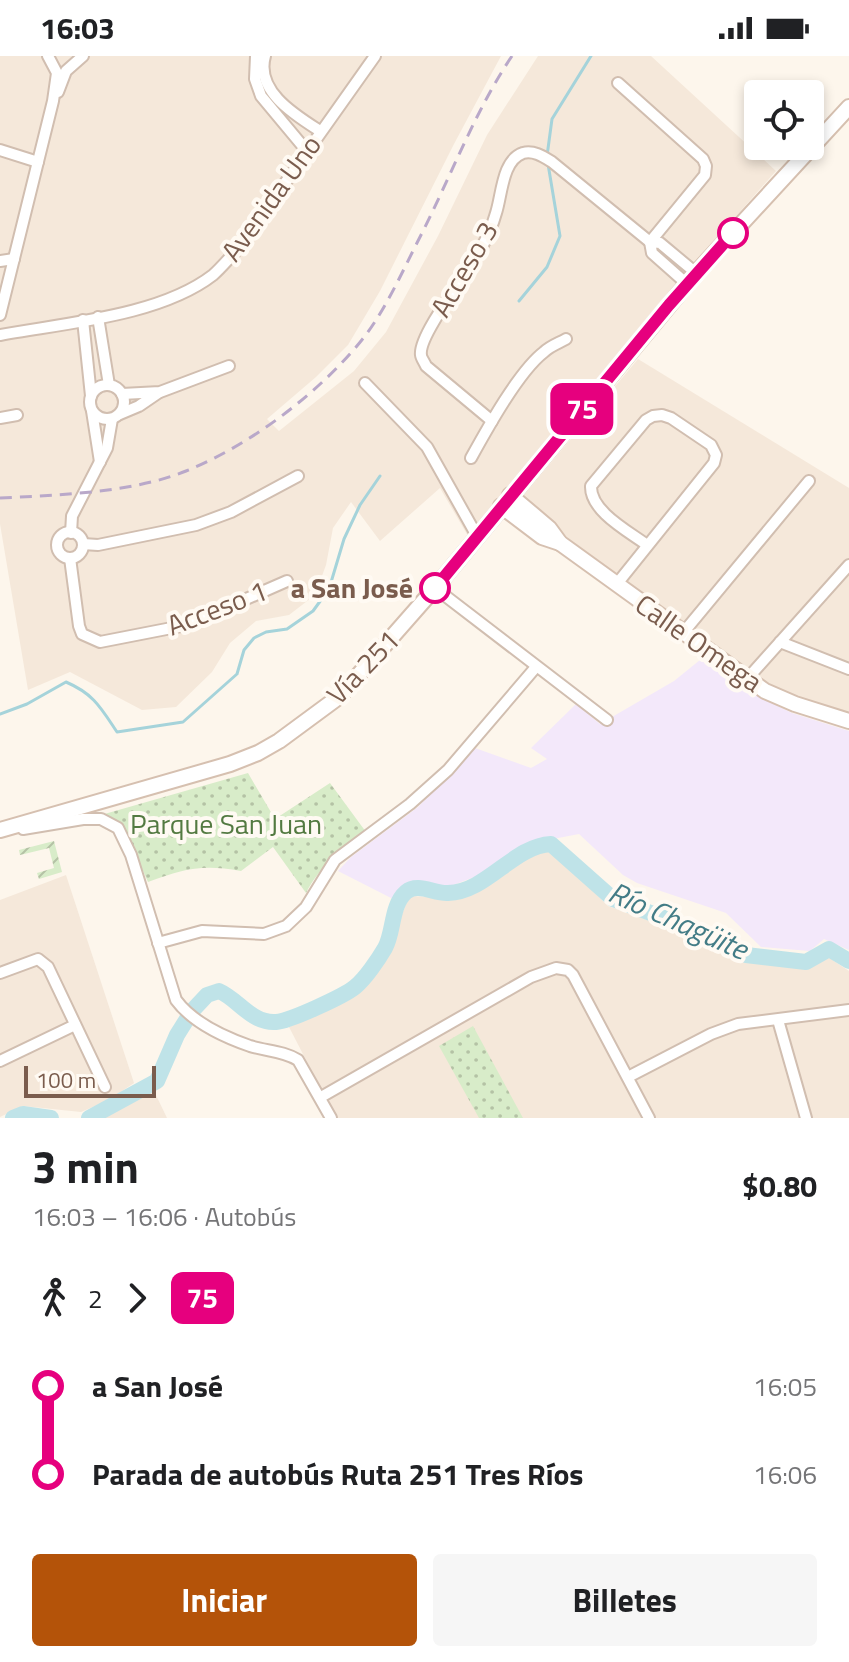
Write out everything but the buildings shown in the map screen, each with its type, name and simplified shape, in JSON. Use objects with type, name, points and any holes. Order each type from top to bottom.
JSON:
[{"type":"main road","name":"Vía 251","points":[[0,832],[258,753],[340,696],[435,588],[692,278],[849,107]]},
{"type":"main road","name":"Calle Omega","points":[[505,501],[549,528],[560,543],[747,679],[778,698],[849,721]]},
{"type":"street","points":[[0,315],[53,101],[57,73],[48,56]]},
{"type":"street","points":[[53,101],[66,71],[83,56]]},
{"type":"street","points":[[256,56],[255,79],[261,96],[320,131]]},
{"type":"street","points":[[265,56],[266,81],[273,103],[306,150]]},
{"type":"street","name":"Avenida Uno","points":[[0,335],[150,307],[191,289],[214,274],[239,248],[375,56]]},
{"type":"street","points":[[618,83],[703,159],[706,166],[705,175],[650,242],[652,253],[692,278]]},
{"type":"street","points":[[0,150],[38,162]]},
{"type":"street","name":"Acceso 3","points":[[492,421],[426,366],[421,356],[428,329],[480,250],[496,215],[507,169],[512,161],[528,152],[552,162],[650,242]]},
{"type":"street","points":[[0,261],[14,259]]},
{"type":"street","points":[[98,317],[109,385]]},
{"type":"street","points":[[83,320],[101,464]]},
{"type":"street","points":[[471,458],[492,421],[533,362],[545,350],[566,339]]},
{"type":"street","points":[[92,411],[97,417],[115,417],[160,392],[229,366]]},
{"type":"street","points":[[365,383],[427,447],[477,536]]},
{"type":"street","points":[[91,396],[102,386],[109,385],[122,394],[160,392]]},
{"type":"street","points":[[71,533],[72,516],[101,464],[115,417],[123,409],[122,394]]},
{"type":"street","points":[[0,418],[17,415]]},
{"type":"street","points":[[616,585],[714,463],[716,455],[711,445],[662,415],[646,420],[595,479],[591,494],[614,521],[647,545]]},
{"type":"street","points":[[83,544],[98,545],[196,525],[231,512],[298,476]]},
{"type":"street","points":[[683,633],[809,481]]},
{"type":"street","points":[[71,533],[77,534],[83,544],[80,554],[70,558],[60,553],[58,542],[61,537],[71,533]]},
{"type":"street","name":"Acceso 1","points":[[70,558],[79,626],[82,634],[100,642],[187,625],[287,581]]},
{"type":"street","points":[[747,679],[849,565]]},
{"type":"street","points":[[435,588],[607,720]]},
{"type":"street","points":[[780,642],[849,669]]},
{"type":"street","points":[[158,943],[176,936],[214,929],[264,934],[286,926],[306,907],[335,860],[410,804],[448,770],[536,667]]},
{"type":"street","points":[[0,832],[83,819],[101,819],[118,828],[128,845],[171,990],[182,1008],[192,1018],[249,1045],[298,1060],[331,1118]]},
{"type":"street","points":[[0,973],[21,963],[38,959],[44,962],[105,1087]]},
{"type":"street","points":[[321,1097],[531,977],[556,968],[568,970],[649,1118]]},
{"type":"street","points":[[628,1077],[711,1034],[738,1024],[849,1010]]},
{"type":"street","points":[[778,1020],[806,1118]]},
{"type":"street","points":[[0,1061],[75,1025]]},
{"type":"shaded area","points":[[0,56],[501,56],[380,291],[348,345],[267,419],[279,431],[354,371],[386,332],[438,236],[487,135],[538,56],[651,56],[744,142],[744,160],[764,160],[776,171],[700,257],[468,536],[440,488],[380,541],[351,502],[333,528],[326,565],[315,595],[289,615],[256,621],[230,643],[212,672],[176,707],[142,710],[70,672],[28,690],[0,524]]},
{"type":"shaded area","points":[[638,359],[849,488],[849,712],[792,696],[760,678],[589,557],[523,496]]},
{"type":"shaded area","points":[[700,660],[748,691],[792,713],[849,731],[849,950],[824,939],[810,951],[761,947],[726,913],[637,883],[623,875],[579,834],[527,844],[477,876],[448,887],[413,884],[402,890],[395,900],[338,871],[351,857],[418,807],[475,748],[531,768],[547,759],[531,748],[576,704],[600,724],[674,681]]},
{"type":"shaded area","points":[[543,849],[552,850],[608,906],[720,946],[740,960],[802,969],[828,957],[849,971],[849,1118],[336,1118],[289,1027],[356,992],[388,951],[409,896],[457,898],[497,878]]},
{"type":"shaded area","points":[[66,875],[134,1083],[107,1101],[81,1112],[23,1106],[0,1117],[0,900]]},
{"type":"shaded area","points":[[154,1091],[167,1118],[101,1118],[117,1110]]},
{"type":"green space","name":"Parque San Juan","points":[[248,773],[275,819],[330,783],[366,832],[332,859],[306,893],[273,847],[241,871],[193,869],[148,882],[123,826],[101,815]]},
{"type":"green space","points":[[54,841],[62,872],[39,879],[37,873],[54,868],[49,848],[20,855],[19,850]]},
{"type":"green space","points":[[473,1026],[523,1118],[479,1118],[439,1046]]},
{"type":"waterway","points":[[547,156],[552,119],[591,56]]},
{"type":"waterway","points":[[519,301],[547,267],[560,236],[548,164]]},
{"type":"waterway","points":[[0,714],[27,704],[66,682],[90,697],[117,732],[183,722],[237,674],[244,650],[254,638],[266,632],[287,629],[313,611],[329,589],[344,539],[360,505],[380,476]]},
{"type":"waterway","name":"Río Chagüite","points":[[89,1118],[157,1081],[177,1035],[207,995],[219,991],[267,1022],[283,1021],[317,1008],[349,991],[367,974],[385,948],[395,911],[406,892],[416,888],[443,893],[462,891],[488,878],[524,852],[551,844],[613,899],[723,940],[746,955],[806,962],[829,949],[849,961]]},
{"type":"waterway","name":"Río Chagüite","points":[[13,1118],[23,1114],[51,1118]]},
{"type":"railway","points":[[0,498],[94,492],[165,478],[235,447],[307,396],[348,357],[381,313],[475,121],[512,56]]},
{"type":"bus line","name":"75","points":[[435,588],[669,305],[733,233]]},
{"type":"place","name":"a San José","points":[[435,588]]}]
